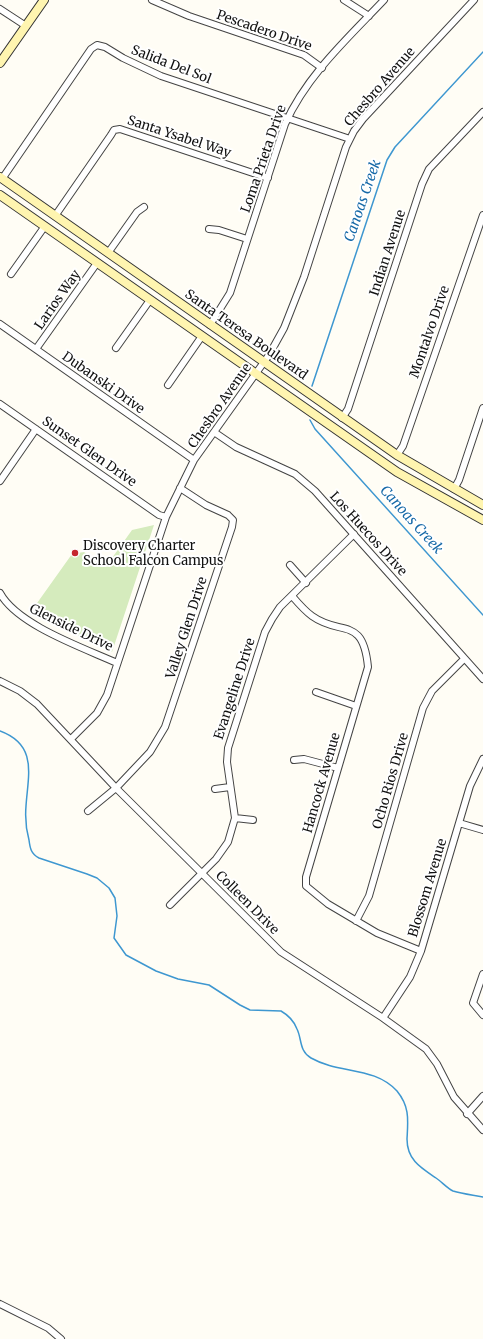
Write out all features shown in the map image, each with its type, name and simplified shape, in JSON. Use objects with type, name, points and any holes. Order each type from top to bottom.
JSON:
[{"type":"main road","points":[[0,63],[44,0]]},
{"type":"main road","name":"Santa Teresa Boulevard","points":[[1,178],[397,456],[483,505]]},
{"type":"main road","name":"Santa Teresa Boulevard","points":[[0,195],[397,472],[483,520]]},
{"type":"street","name":"Pescadero Drive","points":[[152,0],[183,14],[304,55],[322,68]]},
{"type":"street","points":[[344,0],[369,16]]},
{"type":"street","name":"Loma Prieta Drive","points":[[210,325],[230,293],[288,118],[302,92],[384,0]]},
{"type":"street","name":"Chesbro Avenue","points":[[72,739],[97,713],[107,695],[166,517],[194,460],[256,374],[284,328],[304,277],[350,139],[363,119],[474,0]]},
{"type":"street","points":[[0,9],[26,26]]},
{"type":"street","name":"Salida Del Sol","points":[[1,178],[91,49],[98,45],[106,47],[123,58],[161,76],[350,139]]},
{"type":"street","name":"Indian Avenue","points":[[342,418],[348,409],[422,184],[429,169],[483,112]]},
{"type":"street","name":"Santa Ysabel Way","points":[[55,216],[114,130],[120,129],[268,178]]},
{"type":"street","points":[[108,253],[137,212],[144,207]]},
{"type":"street","name":"Montalvo Drive","points":[[397,456],[403,446],[483,216]]},
{"type":"street","points":[[11,274],[45,226]]},
{"type":"street","points":[[209,230],[219,230],[247,240]]},
{"type":"street","name":"Larios Way","points":[[36,349],[97,263]]},
{"type":"street","points":[[116,348],[150,300]]},
{"type":"street","name":"Dubanski Drive","points":[[0,324],[194,460]]},
{"type":"street","points":[[168,385],[202,336]]},
{"type":"street","name":"Sunset Glen Drive","points":[[0,404],[159,515],[166,517]]},
{"type":"street","points":[[454,489],[459,480],[483,408]]},
{"type":"street","points":[[0,481],[36,429]]},
{"type":"street","name":"Los Huecos Drive","points":[[214,432],[236,447],[295,474],[315,491],[483,679]]},
{"type":"street","name":"Valley Glen Drive","points":[[116,788],[150,752],[165,727],[232,527],[233,520],[228,515],[206,505],[180,488]]},
{"type":"street","name":"Evangeline Drive","points":[[170,905],[216,859],[228,842],[235,818],[227,762],[228,748],[265,632],[280,607],[354,534]]},
{"type":"street","points":[[290,565],[306,582]]},
{"type":"street","name":"Glenside Drive","points":[[0,593],[3,599],[19,614],[38,627],[117,662]]},
{"type":"street","name":"Hancock Avenue","points":[[292,596],[313,616],[328,623],[346,627],[359,637],[366,649],[368,667],[305,881],[309,890],[356,921],[393,941],[421,952]]},
{"type":"street","name":"Ocho Rios Drive","points":[[356,921],[369,896],[423,708],[432,691],[464,659]]},
{"type":"street","name":"Colleen Drive","points":[[0,680],[20,691],[37,704],[72,739],[116,788],[281,952],[383,1018],[426,1049],[437,1064],[454,1097],[467,1114],[483,1130]]},
{"type":"street","points":[[316,692],[356,706]]},
{"type":"street","points":[[294,760],[304,759],[338,768]]},
{"type":"street","name":"Blossom Avenue","points":[[383,1018],[410,977],[421,952],[470,786],[483,759]]},
{"type":"street","points":[[215,789],[230,787]]},
{"type":"street","points":[[88,810],[116,788]]},
{"type":"street","points":[[235,818],[253,820]]},
{"type":"street","points":[[459,823],[483,830]]},
{"type":"street","points":[[483,974],[473,1003],[483,1016]]},
{"type":"street","points":[[467,1114],[483,1096]]},
{"type":"street","points":[[0,1304],[48,1328],[61,1339]]},
{"type":"green space","points":[[154,525],[112,652],[30,613],[72,554],[84,552],[97,561],[112,558],[132,530]]},
{"type":"waterway","name":"Canoas Creek","points":[[312,386],[387,160],[395,147],[483,52]]},
{"type":"waterway","name":"Canoas Creek","points":[[310,420],[315,429],[483,615]]},
{"type":"waterway","points":[[0,731],[12,737],[20,744],[28,762],[29,772],[26,828],[31,850],[39,858],[97,878],[109,888],[115,898],[117,916],[114,938],[126,955],[156,971],[178,979],[209,985],[250,1010],[281,1011],[294,1023],[299,1033],[304,1052],[311,1058],[322,1063],[367,1074],[388,1083],[397,1091],[406,1108],[409,1153],[416,1163],[453,1191],[483,1197]]},
{"type":"place","name":"Discovery Charter School Falcon Campus","points":[[75,553]]}]
